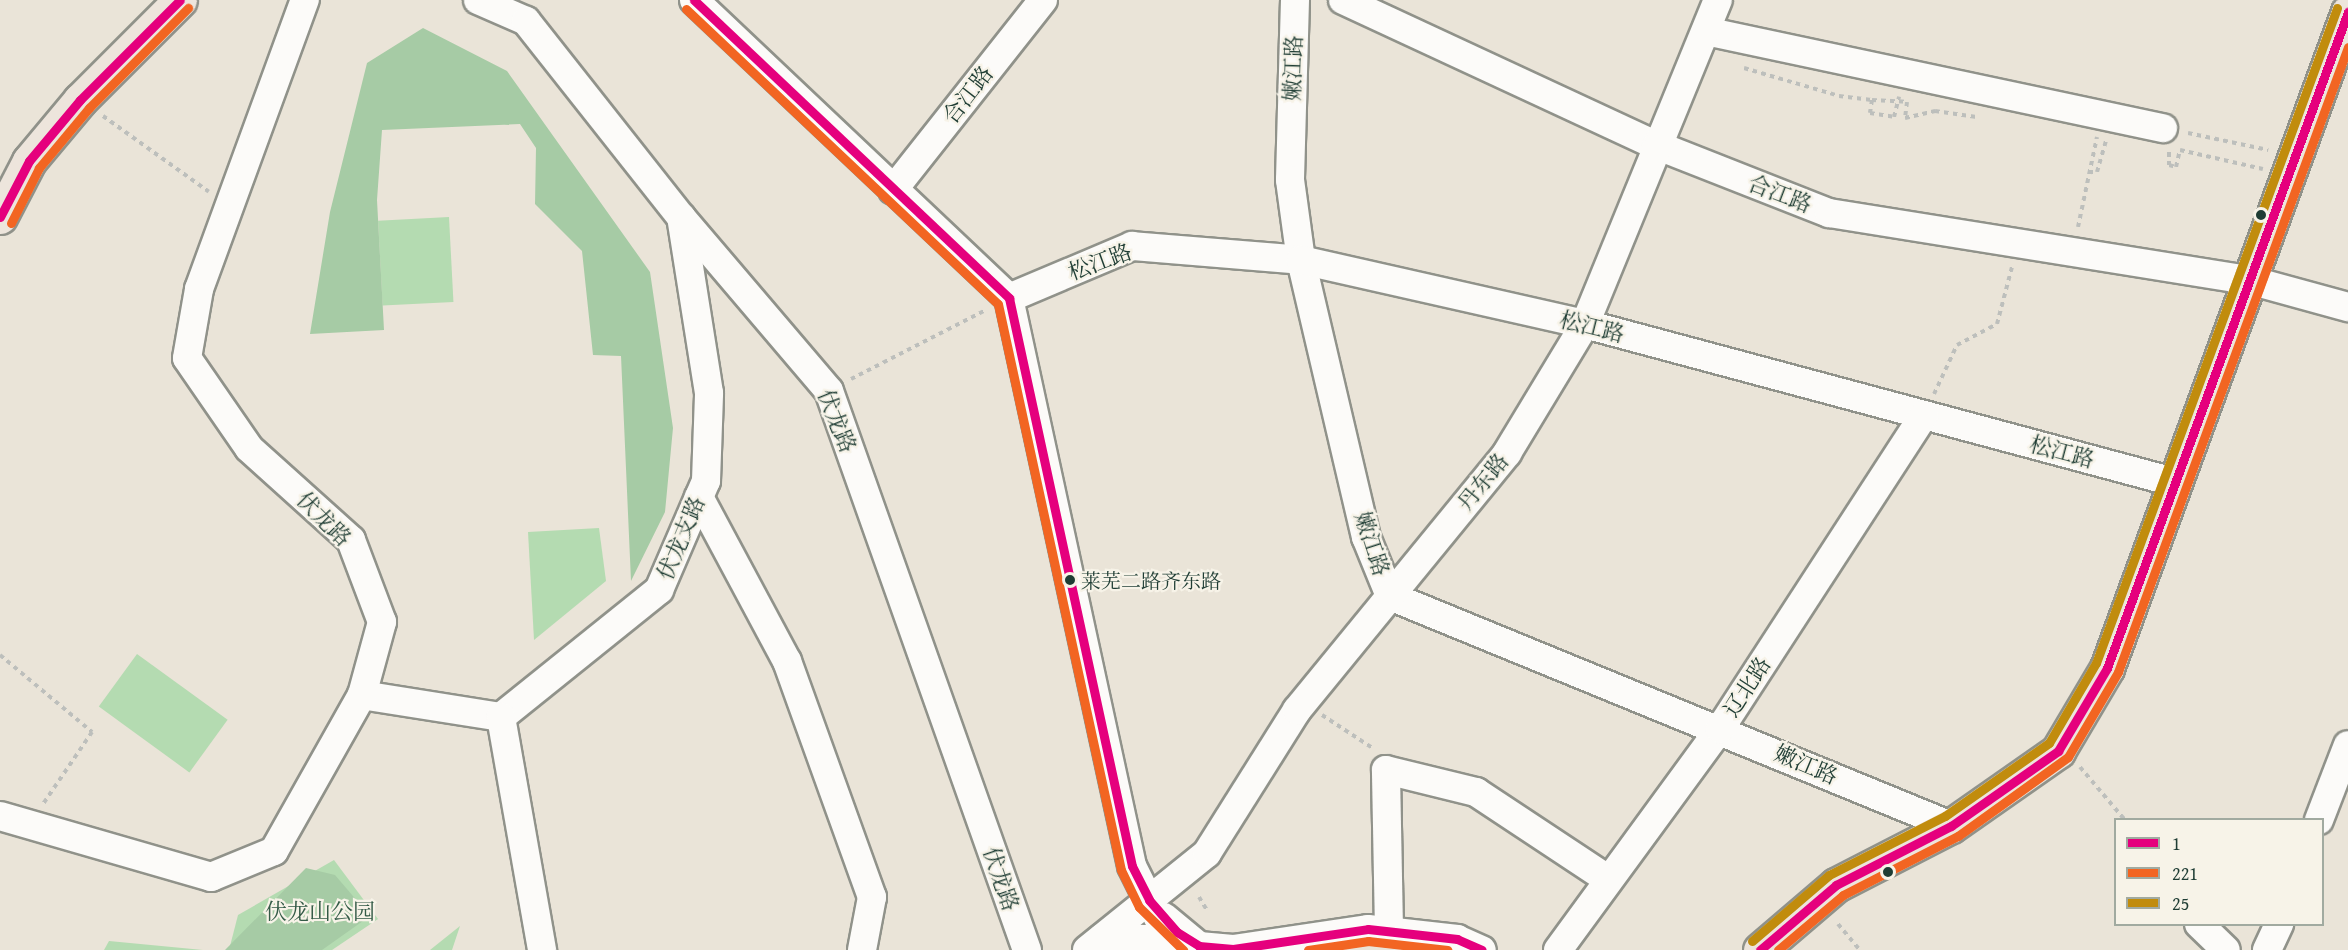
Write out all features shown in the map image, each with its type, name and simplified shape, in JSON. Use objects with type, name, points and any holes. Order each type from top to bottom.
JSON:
[{"type":"main road","points":[[0,217],[29,161],[80,100],[180,0]]},
{"type":"main road","points":[[1760,950],[1836,885],[1951,826],[2058,751],[2107,668],[2348,12]]},
{"type":"street","name":"伏龙路","points":[[0,816],[211,877],[274,851],[362,695],[382,622],[351,540],[249,448],[187,358],[199,289],[305,0]]},
{"type":"street","name":"伏龙路","points":[[478,0],[526,21],[681,217],[829,391],[1027,950]]},
{"type":"street","points":[[694,0],[893,190],[1000,303],[1132,866],[1174,950]]},
{"type":"street","name":"合江路","points":[[893,190],[1043,0]]},
{"type":"street","name":"嫩江路","points":[[1295,0],[1290,180],[1301,260],[1366,537],[1390,596],[1720,729],[1951,826]]},
{"type":"street","name":"合江路","points":[[1343,0],[1656,145],[1829,213],[2249,280],[2348,307]]},
{"type":"street","name":"丹东路","points":[[1094,944],[1207,853],[1227,828],[1298,710],[1507,453],[1584,324],[1656,145],[1718,0]]},
{"type":"street","points":[[1715,33],[2168,141]]},
{"type":"street","name":"伏龙支路","points":[[501,717],[658,590],[706,481],[709,393],[681,217]]},
{"type":"street","name":"松江路","points":[[1000,303],[1132,246],[1301,260],[1584,324],[1927,410],[2174,482]]},
{"type":"street","name":"辽北路","points":[[1558,950],[1720,729],[1927,410]]},
{"type":"street","points":[[699,497],[787,662],[872,897],[862,950]]},
{"type":"street","points":[[362,695],[501,717],[542,950]]},
{"type":"street","points":[[2332,805],[2348,745]]},
{"type":"street","points":[[1389,930],[1386,770],[1476,792],[1610,880]]},
{"type":"street","points":[[1149,900],[1177,932],[1199,946],[1231,950],[1389,930],[1457,939],[1482,950]]},
{"type":"street","points":[[2201,926],[2226,950]]},
{"type":"street","points":[[1094,944],[1146,939],[1158,950]]},
{"type":"path","points":[[1734,66],[1872,100],[1907,102],[1905,118],[1935,111],[1982,118]]},
{"type":"path","points":[[1872,100],[1870,113],[1894,117],[1901,90]]},
{"type":"path","points":[[80,100],[229,207]]},
{"type":"path","points":[[2078,227],[2097,135],[2086,133]]},
{"type":"path","points":[[2088,172],[2097,172],[2107,137]]},
{"type":"path","points":[[2270,170],[2180,150],[2176,167],[2169,165],[2168,141],[2277,152]]},
{"type":"path","points":[[1927,410],[1958,345],[1997,324],[2015,255]]},
{"type":"path","points":[[829,391],[1000,303]]},
{"type":"path","points":[[0,655],[92,732],[29,824]]},
{"type":"path","points":[[1311,708],[1377,751],[1386,770]]},
{"type":"path","points":[[2076,763],[2124,818]]},
{"type":"path","points":[[1199,897],[1208,912]]},
{"type":"path","points":[[1838,924],[1860,950]]},
{"type":"green space","points":[[423,28],[507,71],[650,272],[673,428],[665,512],[631,581],[621,356],[593,355],[582,251],[535,204],[536,148],[520,124],[382,130],[377,200],[384,330],[310,334],[330,212],[367,63]]},
{"type":"green space","points":[[449,217],[453,302],[383,306],[378,221]]},
{"type":"green space","points":[[599,528],[606,581],[534,640],[528,532]]},
{"type":"green space","points":[[137,654],[228,720],[189,772],[99,707]]},
{"type":"green space","name":"伏龙山公园","points":[[334,860],[378,919],[332,950],[229,950],[238,915]]},
{"type":"green space","name":"伏龙山公园","points":[[306,868],[335,875],[370,916],[322,950],[225,950]]},
{"type":"green space","name":"伏龙山公园","points":[[460,926],[452,950],[430,950]]},
{"type":"green space","name":"伏龙山公园","points":[[109,941],[203,950],[104,950]]},
{"type":"transit line","name":"1","points":[[0,217],[29,161],[80,100],[180,0]]},
{"type":"transit line","name":"1","points":[[694,0],[1009,298],[1132,866],[1149,900],[1177,932],[1199,946],[1233,949],[1368,929],[1457,939],[1482,950]]},
{"type":"transit line","name":"221","points":[[11,223],[39,168],[89,108],[188,8]]},
{"type":"transit line","name":"25","points":[[1752,941],[1829,875],[1945,816],[2049,743],[2096,663],[2337,8]]},
{"type":"transit line","name":"221","points":[[686,9],[998,304],[1121,870],[1139,907],[1183,950]]},
{"type":"transit line","name":"1","points":[[1760,950],[1836,885],[1951,826],[2058,751],[2107,668],[2348,12]]},
{"type":"transit line","name":"221","points":[[1778,950],[1843,895],[1958,836],[2068,757],[2118,672],[2348,47]]},
{"type":"transit line","name":"221","points":[[1308,950],[1368,941],[1447,950]]},
{"type":"place","name":"莱芜二路齐东路","points":[[1070,580]]}]
